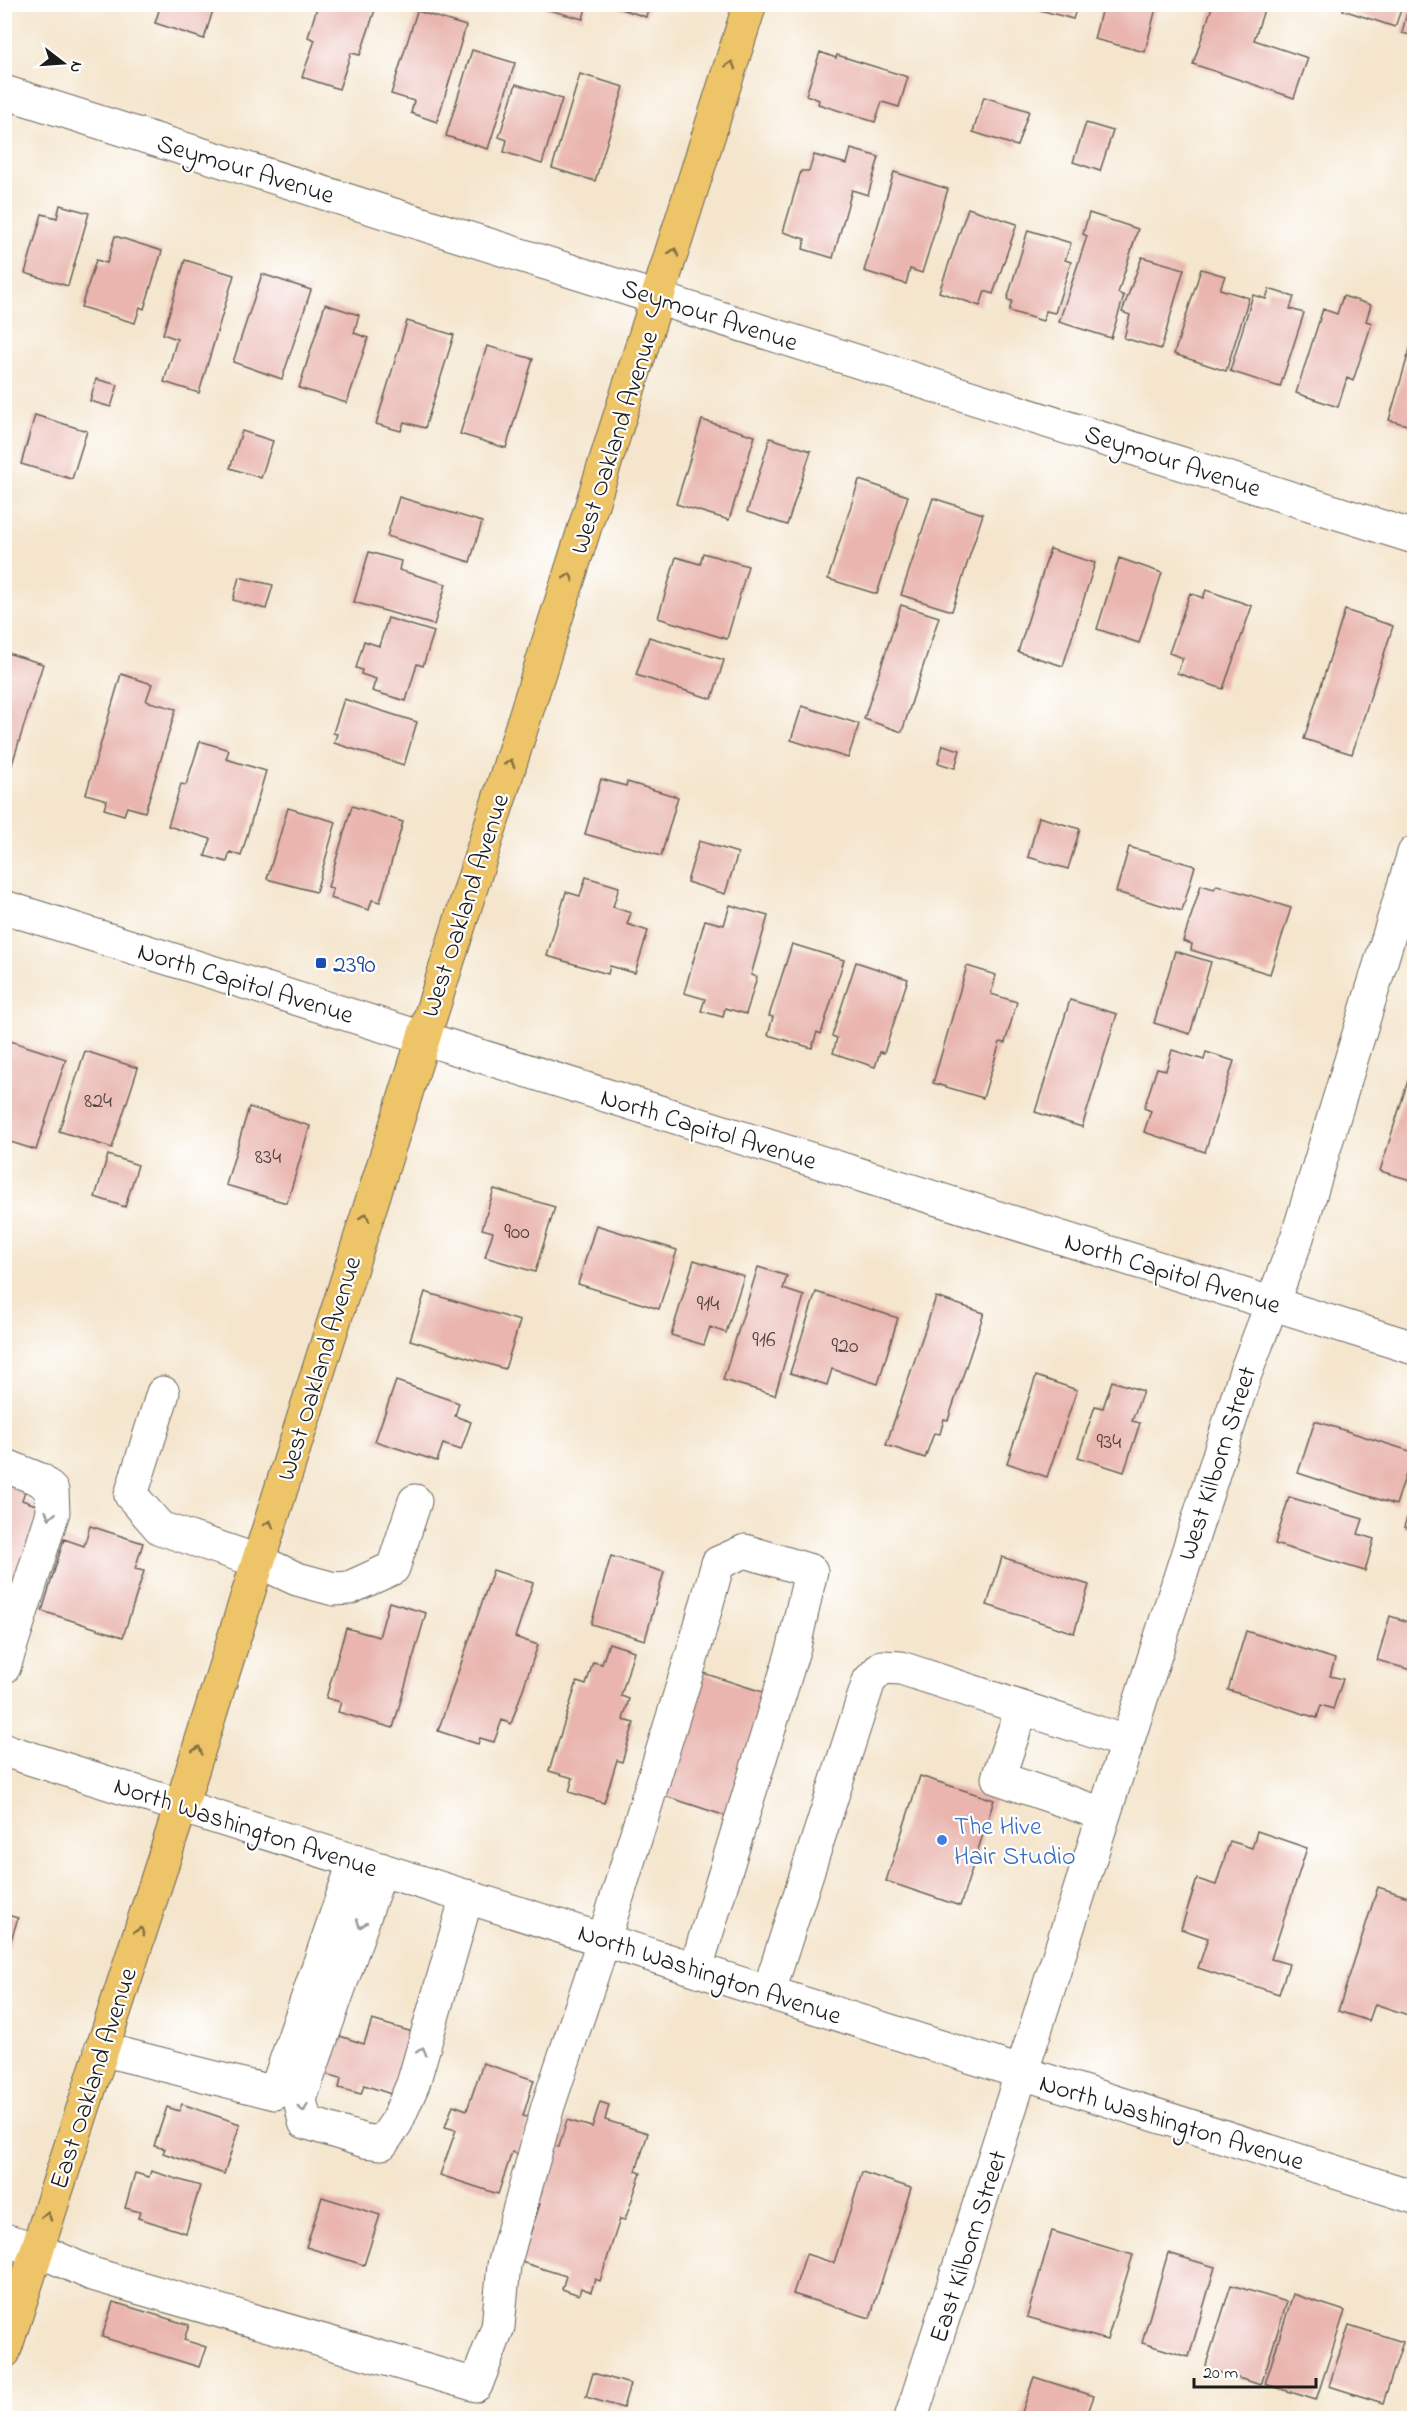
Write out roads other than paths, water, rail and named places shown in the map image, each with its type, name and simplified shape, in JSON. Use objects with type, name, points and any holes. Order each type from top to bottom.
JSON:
[{"type":"main road","name":"West Oakland Avenue","points":[[181,1806],[750,4]]},
{"type":"main road","name":"East Oakland Avenue","points":[[4,2352],[181,1806]]},
{"type":"street","name":"Seymour Avenue","points":[[4,92],[1414,537]]},
{"type":"street","name":"West Kilborn Street","points":[[1022,2074],[1125,1742],[1245,1374],[1297,1238],[1414,853]]},
{"type":"street","name":"North Capitol Avenue","points":[[6,913],[422,1039],[1414,1348]]},
{"type":"street","points":[[163,1393],[131,1495],[160,1528],[258,1560],[297,1579],[334,1589],[349,1588],[393,1568],[415,1501]]},
{"type":"street","points":[[4,1465],[41,1480],[52,1491],[53,1512],[4,1667]]},
{"type":"street","points":[[4,2240],[36,2248],[92,2274],[476,2385],[498,2327],[504,2265],[548,2106],[604,1939],[696,1643],[718,1563],[745,1551],[811,1571],[794,1647],[696,1968]]},
{"type":"street","points":[[770,1991],[869,1682],[882,1667],[901,1668],[1125,1742]]},
{"type":"street","points":[[1022,1708],[998,1778],[1103,1814]]},
{"type":"street","name":"North Washington Avenue","points":[[4,1750],[1414,2197]]},
{"type":"street","points":[[368,1864],[300,2099],[305,2121],[365,2141],[382,2143],[396,2123],[413,2084],[467,1896]]},
{"type":"street","points":[[101,2049],[274,2093],[368,1864]]},
{"type":"street","name":"East Kilborn Street","points":[[911,2418],[1022,2074]]},
{"type":"place","name":"2390","points":[[321,963]]},
{"type":"place","name":"The Hive Hair Studio","points":[[942,1840]]}]
